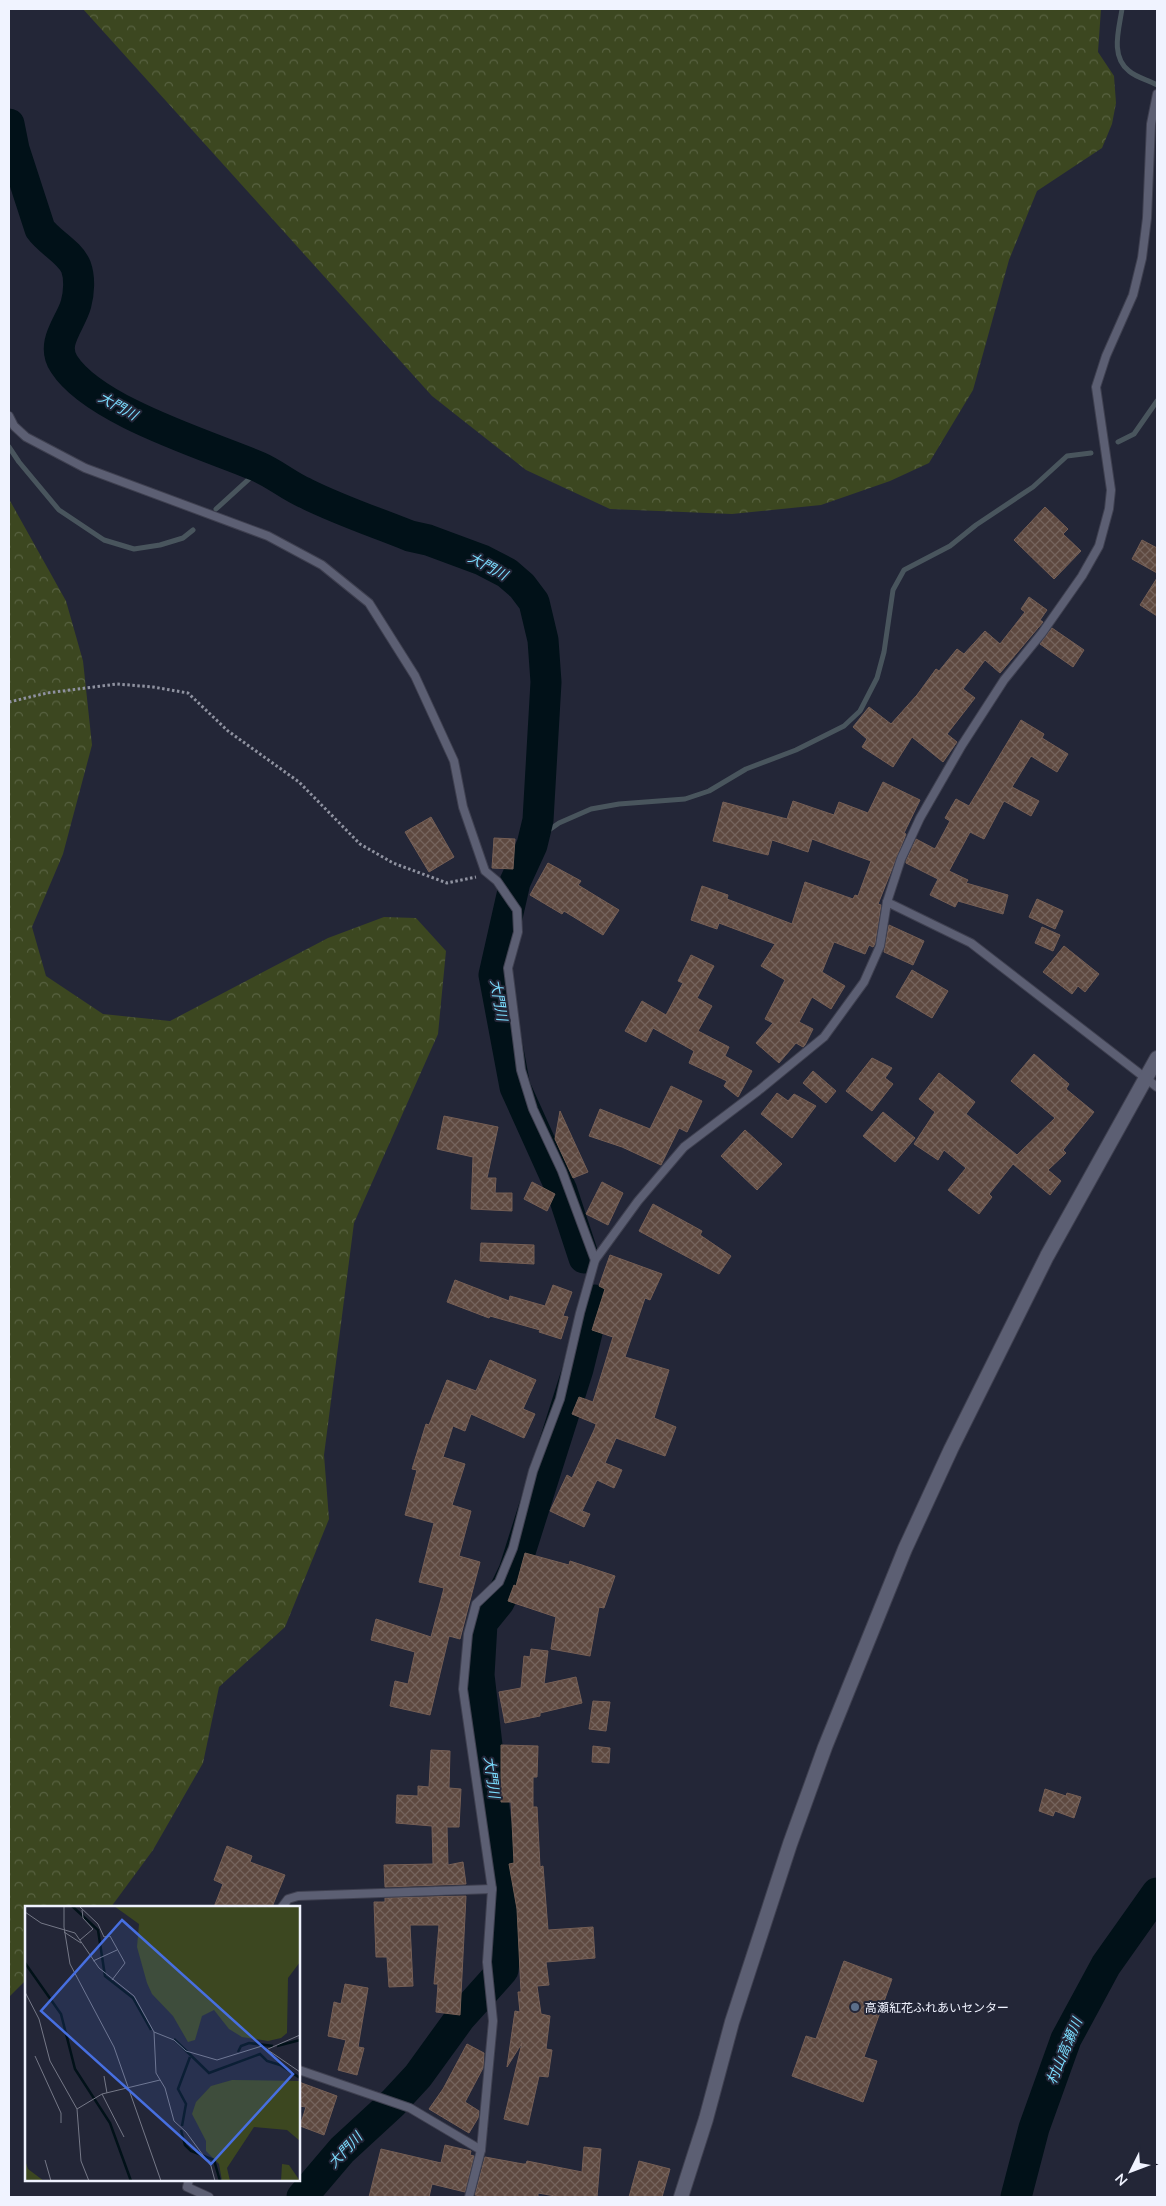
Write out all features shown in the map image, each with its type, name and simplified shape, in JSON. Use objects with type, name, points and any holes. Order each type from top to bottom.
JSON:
[{"type":"street","points":[[682,2197],[706,2119],[732,2022],[790,1844],[825,1747],[880,1611],[951,1449],[1047,1256],[1152,1083],[1157,1058]]},
{"type":"lane","points":[[469,2197],[481,2150],[491,2061],[492,2008],[488,1962],[492,1889],[463,1689],[468,1634],[476,1604],[499,1582],[513,1548],[533,1472],[560,1399],[580,1313],[595,1260],[638,1201],[684,1147],[758,1091],[824,1037],[864,982],[880,946],[887,902],[901,859],[920,818],[962,745],[1004,680],[1042,633],[1082,576],[1099,546],[1109,509],[1111,490],[1096,387],[1106,356],[1133,295],[1142,258],[1147,218],[1151,124],[1157,97]]},
{"type":"lane","points":[[9,416],[14,426],[26,437],[85,468],[268,536],[322,565],[369,603],[415,676],[454,761],[463,807],[485,871],[497,881],[517,910],[518,932],[508,968],[521,1070],[532,1109],[562,1171],[595,1260]]},
{"type":"lane","points":[[887,902],[971,943],[1152,1083]]},
{"type":"lane","points":[[283,1906],[288,1899],[298,1896],[492,1889]]},
{"type":"lane","points":[[300,2070],[377,2095],[410,2108],[481,2150]]},
{"type":"lane","points":[[189,2181],[187,2187],[209,2197]]},
{"type":"path","points":[[9,702],[47,693],[117,684],[153,687],[188,694],[228,731],[300,782],[360,844],[394,863],[448,883],[474,878],[485,871]]},
{"type":"green space","points":[[83,9],[1101,9],[1098,52],[1114,76],[1116,103],[1112,124],[1102,148],[1037,191],[1009,260],[973,390],[929,463],[890,481],[821,505],[732,514],[610,509],[526,470],[432,396]]},
{"type":"green space","points":[[9,499],[66,601],[83,661],[92,745],[63,854],[32,927],[46,976],[103,1014],[170,1021],[328,938],[384,917],[416,918],[446,951],[438,1034],[354,1223],[324,1455],[329,1519],[285,1627],[219,1687],[203,1763],[153,1850],[112,1906],[25,1906],[25,1981],[9,1997]]},
{"type":"building","points":[[1045,507],[1068,529],[1063,534],[1081,551],[1054,579],[1014,540]]},
{"type":"building","points":[[1142,540],[1157,548],[1157,573],[1132,559]]},
{"type":"building","points":[[1157,578],[1157,616],[1140,605]]},
{"type":"building","points":[[1029,597],[1047,610],[1040,620],[1043,622],[1000,673],[985,660],[963,689],[975,698],[947,734],[957,742],[943,762],[912,737],[893,767],[862,747],[867,739],[853,727],[869,707],[891,724],[917,695],[936,669],[939,671],[957,649],[964,654],[985,631],[1000,644],[1025,612],[1021,609]]},
{"type":"building","points":[[1052,628],[1084,650],[1073,667],[1040,644]]},
{"type":"building","points":[[1021,720],[1044,734],[1042,738],[1068,754],[1057,772],[1031,756],[1012,787],[1039,801],[1031,816],[1004,801],[984,839],[970,832],[949,871],[968,880],[966,883],[1008,895],[1003,914],[958,901],[955,907],[930,895],[938,879],[906,863],[906,861],[916,839],[935,849],[950,821],[945,818],[956,799],[969,806]]},
{"type":"building","points":[[883,782],[920,800],[904,833],[906,834],[878,904],[881,905],[875,944],[873,947],[869,945],[865,954],[834,942],[822,972],[845,986],[831,1009],[812,997],[799,1022],[813,1029],[805,1045],[803,1047],[796,1043],[779,1063],[756,1043],[773,1023],[765,1019],[785,980],[761,966],[775,944],[719,923],[717,929],[691,920],[702,886],[728,895],[727,899],[792,924],[805,882],[853,899],[855,895],[858,896],[871,861],[812,839],[808,852],[772,840],[768,855],[713,841],[723,802],[787,819],[793,801],[834,815],[839,802],[868,813]]},
{"type":"building","points":[[431,817],[454,857],[429,872],[405,832]]},
{"type":"building","points":[[494,838],[515,839],[513,869],[492,868]]},
{"type":"building","points":[[548,863],[581,881],[578,885],[619,910],[603,935],[564,911],[562,914],[530,895]]},
{"type":"building","points":[[1037,899],[1063,911],[1055,929],[1029,917]]},
{"type":"building","points":[[889,925],[924,941],[913,965],[884,952]]},
{"type":"building","points":[[1042,927],[1060,935],[1053,951],[1035,943]]},
{"type":"building","points":[[1064,946],[1099,974],[1085,992],[1078,986],[1072,994],[1043,972]]},
{"type":"building","points":[[691,955],[714,966],[697,998],[712,1006],[698,1031],[729,1047],[725,1056],[752,1071],[738,1097],[724,1086],[727,1081],[689,1063],[694,1051],[653,1028],[646,1042],[625,1031],[642,1001],[666,1015],[683,983],[678,981]]},
{"type":"building","points":[[912,970],[948,991],[932,1018],[896,997]]},
{"type":"building","points":[[1034,1054],[1069,1084],[1066,1089],[1094,1112],[1063,1150],[1066,1153],[1048,1170],[1061,1181],[1050,1195],[1013,1164],[989,1194],[992,1197],[979,1214],[948,1190],[966,1168],[944,1150],[938,1160],[914,1144],[935,1112],[919,1099],[939,1073],[975,1102],[966,1114],[1017,1155],[1055,1118],[1011,1081]]},
{"type":"building","points":[[872,1058],[892,1068],[885,1078],[893,1084],[872,1111],[846,1091]]},
{"type":"building","points":[[813,1071],[836,1091],[826,1103],[803,1083]]},
{"type":"building","points":[[671,1086],[702,1101],[687,1132],[679,1128],[661,1165],[622,1147],[589,1136],[600,1109],[650,1129]]},
{"type":"building","points":[[777,1093],[788,1101],[794,1094],[816,1106],[792,1138],[761,1114]]},
{"type":"building","points":[[560,1111],[588,1172],[573,1178],[555,1139]]},
{"type":"building","points":[[883,1112],[915,1138],[895,1162],[863,1136]]},
{"type":"building","points":[[444,1116],[498,1127],[487,1178],[496,1178],[495,1193],[512,1193],[512,1211],[471,1209],[473,1157],[437,1149]]},
{"type":"building","points":[[745,1130],[782,1164],[757,1190],[721,1156]]},
{"type":"building","points":[[532,1182],[555,1194],[547,1211],[524,1199]]},
{"type":"building","points":[[602,1182],[623,1193],[608,1225],[586,1214]]},
{"type":"building","points":[[653,1204],[702,1231],[700,1235],[731,1256],[719,1274],[639,1231]]},
{"type":"building","points":[[481,1243],[534,1245],[534,1264],[480,1261]]},
{"type":"building","points":[[610,1255],[662,1274],[650,1300],[645,1298],[625,1357],[669,1370],[654,1418],[676,1427],[665,1456],[616,1438],[605,1463],[622,1470],[614,1488],[597,1480],[582,1511],[590,1514],[584,1527],[550,1511],[567,1475],[572,1478],[596,1424],[572,1414],[579,1397],[593,1402],[613,1337],[592,1330],[605,1289],[599,1286]]},
{"type":"building","points":[[455,1280],[509,1301],[510,1296],[545,1306],[553,1285],[572,1292],[563,1316],[568,1317],[561,1339],[539,1332],[540,1330],[490,1316],[489,1318],[447,1302]]},
{"type":"building","points":[[490,1360],[536,1380],[523,1409],[535,1414],[524,1438],[471,1414],[465,1431],[453,1426],[443,1457],[465,1464],[452,1505],[471,1511],[459,1556],[480,1562],[460,1639],[449,1636],[430,1715],[390,1706],[395,1681],[408,1684],[415,1652],[371,1640],[376,1619],[431,1637],[444,1588],[419,1582],[434,1523],[405,1515],[417,1470],[412,1469],[426,1424],[429,1425],[447,1380],[476,1391]]},
{"type":"building","points":[[525,1553],[569,1565],[570,1561],[615,1576],[604,1608],[599,1607],[590,1656],[551,1649],[556,1617],[508,1601],[514,1585],[516,1586]]},
{"type":"building","points":[[531,1649],[548,1651],[544,1684],[576,1677],[582,1703],[540,1713],[540,1716],[505,1723],[499,1692],[521,1688],[524,1656],[530,1657]]},
{"type":"building","points":[[593,1701],[610,1702],[606,1731],[589,1729]]},
{"type":"building","points":[[501,1745],[538,1746],[537,1777],[533,1777],[533,1807],[537,1807],[540,1867],[543,1866],[548,1930],[593,1927],[595,1958],[546,1962],[549,1985],[537,1986],[541,2014],[550,2016],[546,2049],[552,2050],[548,2077],[539,2076],[528,2125],[504,2119],[522,2043],[507,2067],[515,2011],[520,2012],[518,1992],[521,1992],[517,1909],[509,1864],[514,1863],[511,1802],[501,1802]]},
{"type":"building","points":[[593,1746],[610,1748],[609,1763],[592,1762]]},
{"type":"building","points":[[431,1750],[450,1751],[449,1788],[461,1789],[459,1827],[447,1827],[448,1865],[463,1862],[466,1884],[385,1887],[384,1865],[433,1864],[432,1826],[396,1823],[397,1795],[418,1796],[418,1786],[429,1787]]},
{"type":"building","points":[[1045,1789],[1066,1796],[1067,1793],[1081,1797],[1074,1818],[1055,1811],[1053,1816],[1039,1811]]},
{"type":"building","points":[[227,1846],[252,1856],[250,1862],[285,1875],[272,1906],[214,1906],[223,1884],[214,1880]]},
{"type":"building","points":[[466,1896],[460,2015],[436,2012],[438,1984],[434,1984],[439,1925],[410,1925],[413,1986],[389,1987],[387,1957],[376,1957],[374,1902],[385,1902],[385,1898]]},
{"type":"building","name":"高瀬紅花ふれあいセンター","points":[[844,1961],[892,1979],[864,2057],[877,2061],[863,2102],[792,2076],[806,2036],[816,2039]]},
{"type":"building","points":[[345,1984],[368,1988],[358,2047],[364,2048],[357,2075],[338,2070],[346,2040],[328,2036],[334,2002],[341,2004]]},
{"type":"building","points":[[467,2044],[484,2053],[483,2068],[465,2102],[479,2111],[478,2118],[469,2133],[429,2109],[443,2089]]},
{"type":"building","points":[[300,2082],[337,2096],[324,2135],[300,2126],[306,2107],[300,2106]]},
{"type":"building","points":[[445,2145],[471,2151],[470,2155],[474,2156],[465,2192],[432,2184],[429,2197],[369,2197],[381,2149],[441,2163]]},
{"type":"building","points":[[584,2147],[601,2149],[597,2197],[561,2197],[538,2193],[538,2197],[486,2197],[475,2195],[485,2157],[523,2164],[526,2164],[527,2161],[582,2172]]},
{"type":"building","points":[[639,2161],[670,2169],[662,2197],[629,2197]]},
{"type":"waterway","points":[[1122,9],[1117,42],[1119,58],[1129,71],[1157,85]]},
{"type":"waterway","name":"大門川","points":[[9,124],[14,149],[40,229],[69,257],[76,267],[79,286],[77,300],[63,333],[59,348],[64,364],[79,381],[100,397],[153,425],[259,467],[299,490],[331,505],[410,536],[428,540],[482,560],[507,573],[522,586],[534,602],[543,640],[546,682],[538,820],[532,845],[515,882],[494,975],[515,1087],[562,1191],[584,1258]]},
{"type":"waterway","points":[[1118,442],[1134,434],[1157,401]]},
{"type":"waterway","points":[[9,447],[59,510],[104,540],[134,549],[160,545],[183,538],[193,530]]},
{"type":"waterway","points":[[532,842],[559,823],[591,809],[619,804],[685,799],[709,791],[746,769],[796,750],[844,726],[860,711],[877,678],[884,652],[893,590],[904,570],[950,546],[976,525],[1033,487],[1067,456],[1091,453]]},
{"type":"waterway","points":[[216,509],[261,468]]},
{"type":"waterway","name":"大門川","points":[[302,2197],[342,2150],[393,2103],[418,2076],[460,2018],[503,1970],[510,1904],[495,1816],[479,1675],[482,1623],[499,1602],[514,1571],[578,1369],[595,1300]]},
{"type":"waterway","name":"村山高瀬川","points":[[1016,2197],[1034,2128],[1066,2039],[1106,1965],[1157,1893]]},
{"type":"place","name":"高瀬紅花ふれあいセンター","points":[[855,2007]]}]
